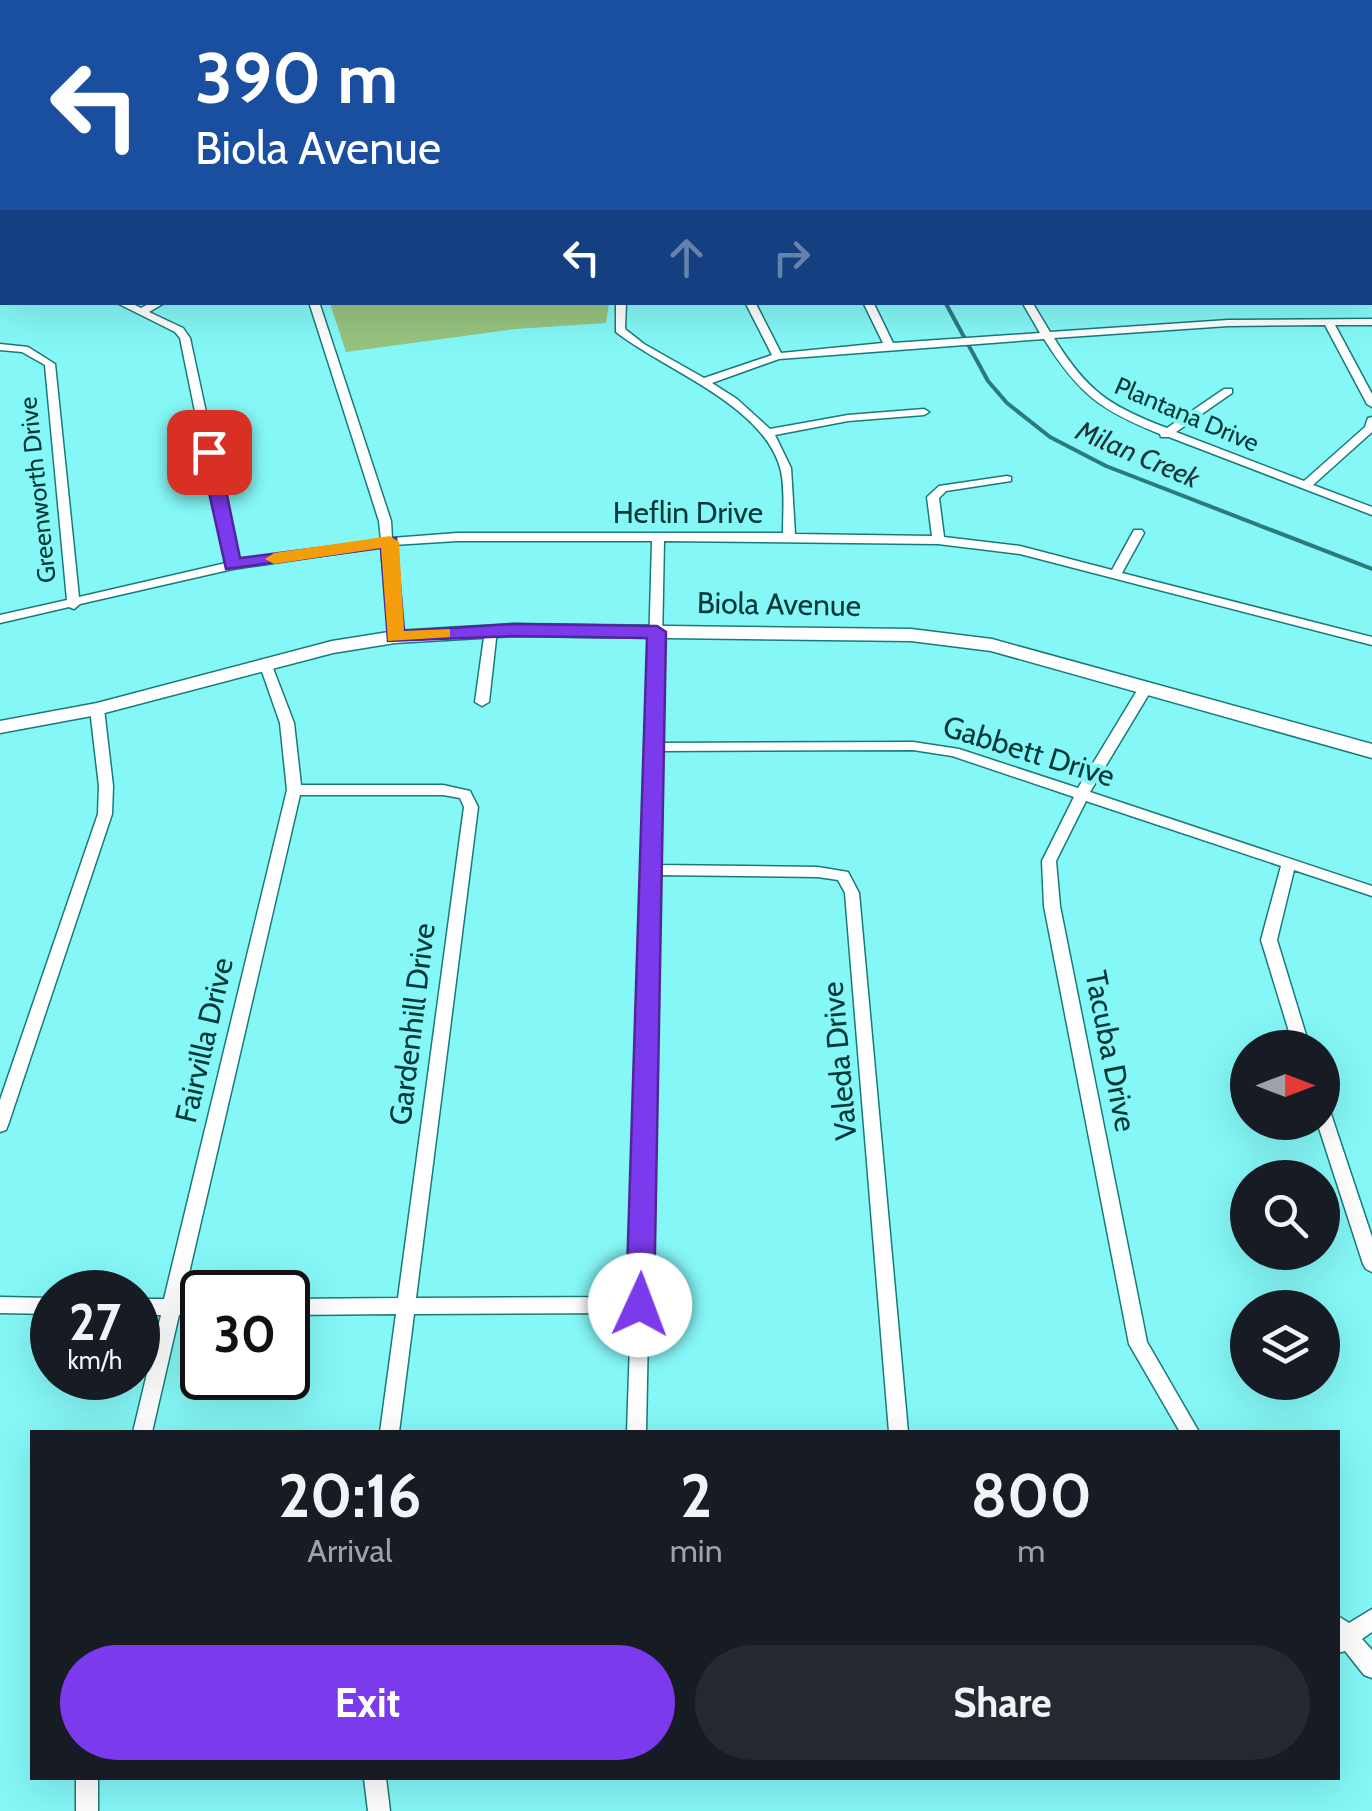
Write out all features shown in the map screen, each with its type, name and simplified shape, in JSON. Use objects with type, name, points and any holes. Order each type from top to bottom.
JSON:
[{"type":"street","points":[[127,305],[179,330],[185,338],[232,565]]},
{"type":"street","points":[[142,312],[155,305]]},
{"type":"street","points":[[315,305],[374,478],[390,542],[395,637]]},
{"type":"street","points":[[620,305],[620,330],[644,351],[738,404],[768,433],[785,462],[789,538]]},
{"type":"street","points":[[752,305],[778,356]]},
{"type":"street","points":[[869,305],[888,346]]},
{"type":"street","name":"Plantana Drive","points":[[1030,305],[1074,379],[1096,400],[1165,434],[1372,511]]},
{"type":"street","points":[[1328,322],[1370,389],[1372,404]]},
{"type":"street","points":[[704,382],[778,356],[888,346],[1228,324],[1372,322]]},
{"type":"street","name":"Greenworth Drive","points":[[0,348],[24,350],[50,364],[74,605]]},
{"type":"street","points":[[1165,434],[1228,391]]},
{"type":"street","points":[[768,433],[848,418],[924,412]]},
{"type":"street","points":[[1305,486],[1370,428],[1372,420]]},
{"type":"street","points":[[938,540],[933,496],[944,488],[1007,479]]},
{"type":"street","points":[[1116,572],[1138,533]]},
{"type":"street","name":"Heflin Drive","points":[[0,619],[74,605],[232,565],[457,536],[938,540],[1020,550],[1116,572],[1372,641]]},
{"type":"street","points":[[637,1430],[658,538]]},
{"type":"street","points":[[482,702],[491,630]]},
{"type":"street","name":"Biola Avenue","points":[[0,727],[97,709],[264,662],[395,637],[491,630],[657,632],[953,638],[992,645],[1372,751]]},
{"type":"street","name":"Fairvilla Drive","points":[[142,1430],[294,790],[287,724],[264,662]]},
{"type":"street","name":"Tacuba Drive","points":[[1146,688],[1082,794],[1049,861],[1052,906],[1138,1344],[1189,1430]]},
{"type":"street","points":[[0,1124],[105,814],[106,786],[97,709]]},
{"type":"street","name":"Gabbett Drive","points":[[656,747],[913,746],[954,752],[1372,891]]},
{"type":"street","name":"Gardenhill Drive","points":[[294,790],[442,790],[464,794],[470,806],[390,1430]]},
{"type":"street","points":[[1288,866],[1269,940],[1296,1030]]},
{"type":"street","name":"Valeda Drive","points":[[652,870],[818,872],[843,876],[852,894],[899,1430]]},
{"type":"street","points":[[1331,1140],[1372,1264]]},
{"type":"street","points":[[0,1305],[30,1306]]},
{"type":"street","points":[[310,1307],[640,1305]]},
{"type":"street","points":[[160,1308],[180,1308]]},
{"type":"street","points":[[1372,1619],[1340,1635],[1372,1667]]},
{"type":"street","points":[[87,1780],[87,1811]]},
{"type":"street","points":[[375,1780],[380,1811]]},
{"type":"green space","points":[[331,305],[609,305],[606,323],[515,329],[346,352]]},
{"type":"waterway","name":"Milan Creek","points":[[947,305],[988,381],[1007,403],[1050,437],[1106,466],[1372,569]]},
{"type":"slow traffic","points":[[274,559],[390,542],[395,637],[443,633]]},
{"type":"route","points":[[209,452],[232,565],[390,542],[395,637],[514,630],[657,632],[640,1305]]}]
